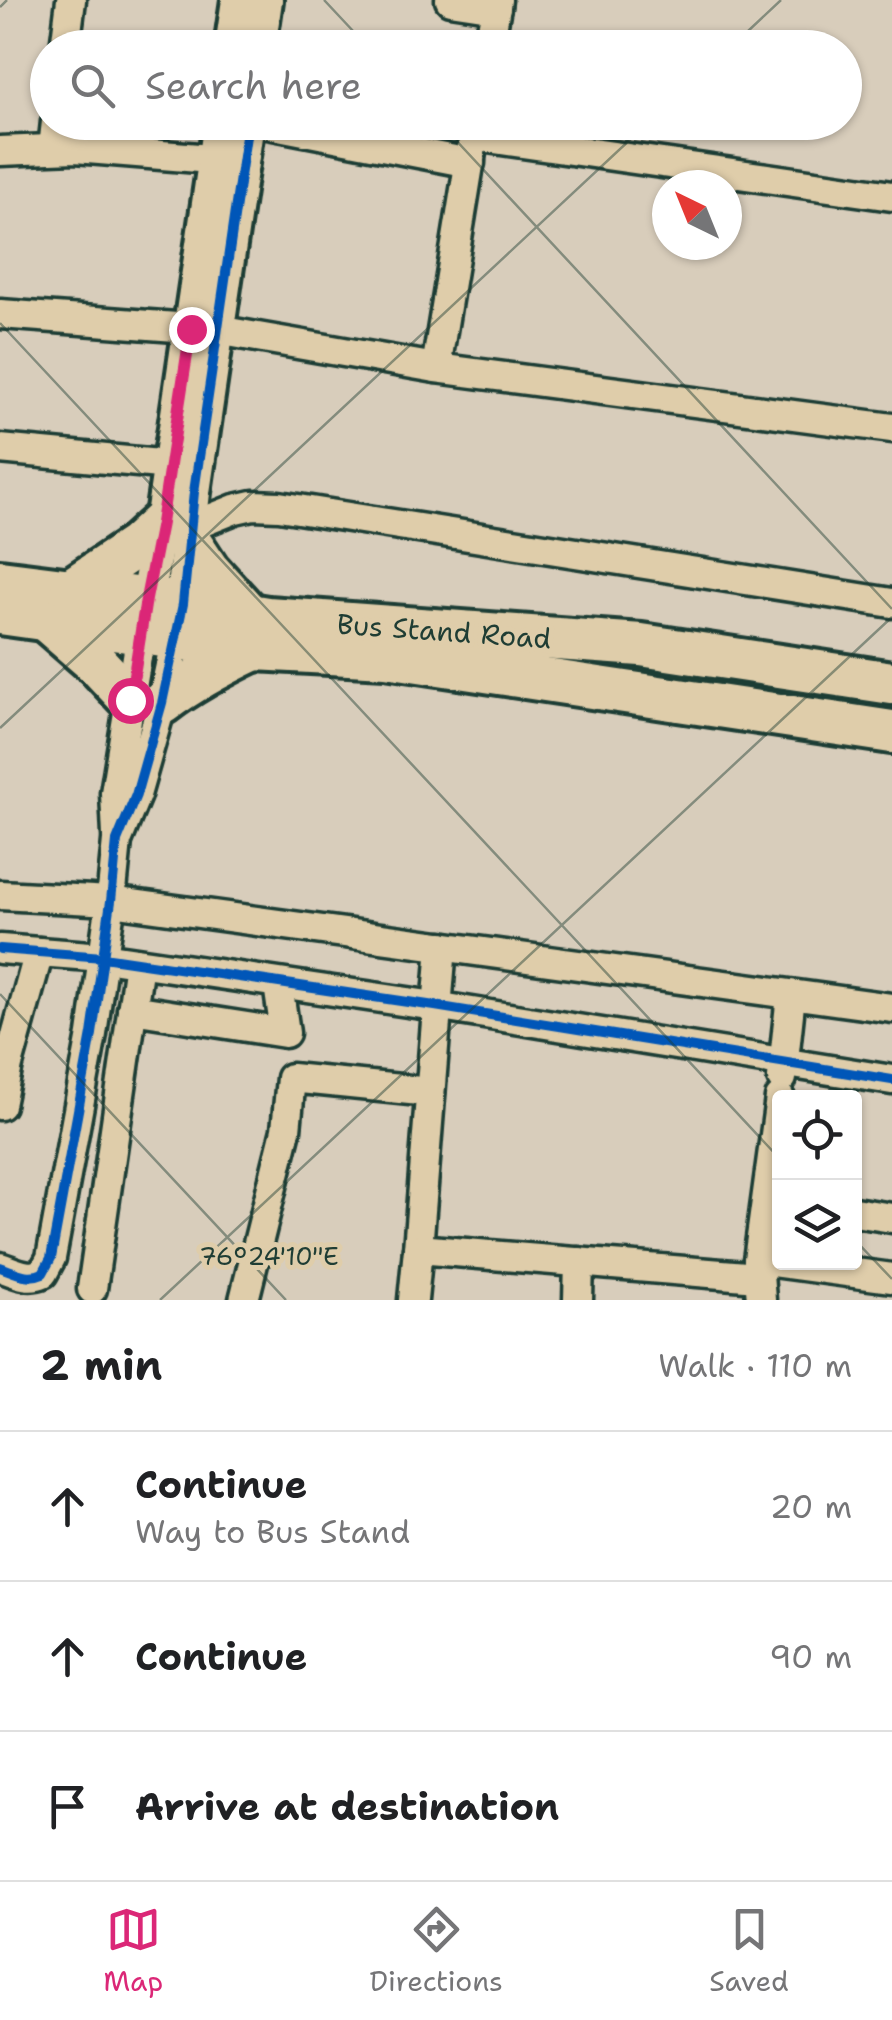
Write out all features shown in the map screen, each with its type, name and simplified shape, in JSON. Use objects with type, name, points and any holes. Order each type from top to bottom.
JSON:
[{"type":"main road","points":[[180,530],[251,632],[213,669],[182,688],[146,701],[20,598],[180,530]]},
{"type":"main road","name":"Bus Stand Road","points":[[20,598],[892,732]]},
{"type":"main road","name":"Bus Stand Road","points":[[251,632],[267,618],[641,645],[892,682]]},
{"type":"street","points":[[67,30],[70,0]]},
{"type":"street","points":[[234,30],[238,0]]},
{"type":"street","points":[[262,30],[266,0]]},
{"type":"street","points":[[450,0],[496,4],[492,30]]},
{"type":"street","points":[[0,151],[37,140]]},
{"type":"street","points":[[89,140],[228,160]]},
{"type":"street","points":[[224,140],[228,160]]},
{"type":"street","points":[[0,1267],[36,1276],[43,1273],[51,1258],[112,901],[117,841],[114,793],[146,701],[180,530],[228,160],[239,140]]},
{"type":"street","points":[[436,368],[473,140],[892,196]]},
{"type":"street","points":[[0,314],[204,329],[436,368],[892,428]]},
{"type":"street","points":[[180,530],[170,466],[204,329]]},
{"type":"street","points":[[0,449],[170,466]]},
{"type":"street","points":[[180,530],[234,509],[279,506],[892,603]]},
{"type":"street","points":[[0,896],[112,901],[892,1008]]},
{"type":"street","points":[[414,1300],[442,946]]},
{"type":"street","points":[[0,949],[138,962],[892,1080]]},
{"type":"street","points":[[0,1105],[38,952]]},
{"type":"street","points":[[92,1289],[138,962]]},
{"type":"street","points":[[132,1009],[285,1033],[278,984]]},
{"type":"street","points":[[781,1090],[791,995]]},
{"type":"street","points":[[244,1300],[286,1130],[291,1078],[430,1092]]},
{"type":"street","points":[[759,1279],[772,1204]]},
{"type":"street","points":[[862,1213],[892,1218]]},
{"type":"street","points":[[418,1249],[759,1279],[892,1278]]},
{"type":"street","points":[[578,1300],[579,1262]]},
{"type":"cycle path","points":[[0,1267],[32,1276],[43,1273],[51,1258],[92,1034],[117,841],[136,795],[162,703],[183,604],[194,492],[245,140]]},
{"type":"cycle path","points":[[0,949],[103,957],[892,1080]]},
{"type":"route","points":[[130,700],[191,329]]}]
